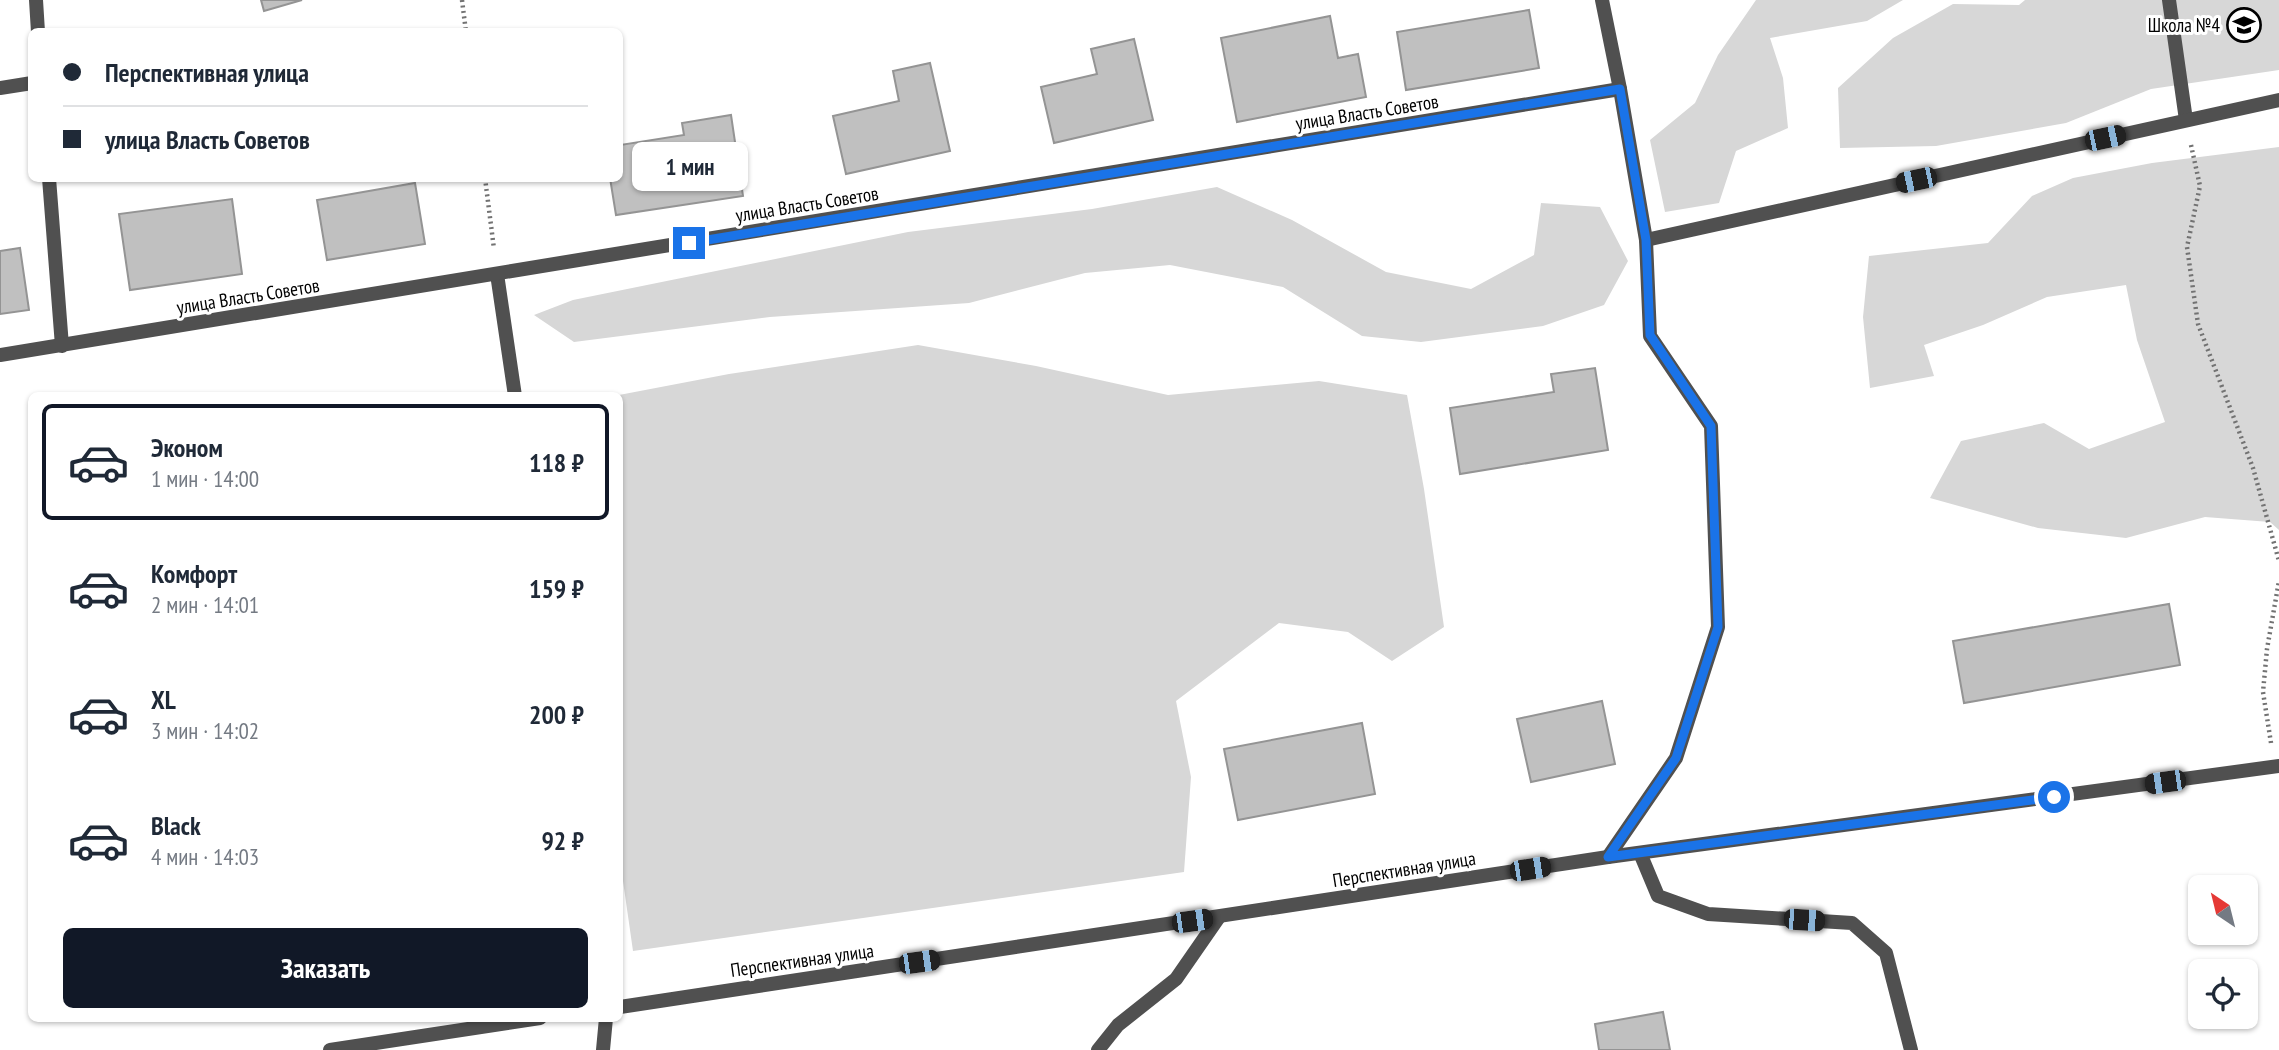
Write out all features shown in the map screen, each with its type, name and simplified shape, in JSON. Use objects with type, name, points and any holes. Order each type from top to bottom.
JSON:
[{"type":"street","points":[[36,0],[38,28]]},
{"type":"street","points":[[1602,0],[1646,240],[1650,335],[1711,426],[1718,627],[1676,758],[1608,857]]},
{"type":"street","points":[[2169,0],[2186,120]]},
{"type":"street","points":[[0,88],[28,84]]},
{"type":"street","name":"улица Власть Советов","points":[[0,355],[1620,89]]},
{"type":"street","points":[[1646,240],[2279,100]]},
{"type":"street","points":[[50,182],[62,346]]},
{"type":"street","points":[[497,274],[514,392]]},
{"type":"street","name":"Перспективная улица","points":[[623,1007],[1608,857],[2277,767]]},
{"type":"street","points":[[1640,853],[1658,896],[1708,914],[1853,923],[1886,953],[1911,1050]]},
{"type":"street","points":[[1098,1050],[1118,1025],[1176,979],[1219,917]]},
{"type":"street","points":[[330,1050],[514,1022]]},
{"type":"street","points":[[603,1050],[606,1022]]},
{"type":"path","points":[[462,0],[466,28]]},
{"type":"path","points":[[2186,120],[2200,186],[2187,247],[2198,324],[2253,468],[2279,561]]},
{"type":"path","points":[[486,182],[497,274]]},
{"type":"path","points":[[2277,767],[2263,692],[2267,649],[2279,581]]},
{"type":"shaded area","points":[[1756,0],[1903,0],[1867,21],[1770,38],[1783,78],[1788,128],[1736,151],[1719,203],[1665,212],[1650,140],[1695,103],[1718,55]]},
{"type":"shaded area","points":[[2025,0],[2279,0],[2279,70],[2151,89],[2066,123],[1936,146],[1840,148],[1838,88],[1893,38],[1953,4],[2019,5]]},
{"type":"shaded area","points":[[2279,147],[2279,530],[2270,522],[2205,517],[2126,538],[2038,528],[1930,498],[1961,441],[2044,423],[2089,449],[2165,422],[2137,340],[2126,285],[2047,297],[1983,325],[1924,345],[1934,376],[1870,388],[1863,317],[1869,256],[1988,243],[2032,196],[2073,178],[2152,163]]},
{"type":"shaded area","points":[[1217,187],[1292,220],[1386,272],[1471,289],[1534,255],[1541,203],[1600,207],[1628,261],[1604,305],[1543,326],[1421,342],[1362,336],[1283,287],[1170,265],[1085,273],[969,303],[770,317],[574,342],[534,315],[573,300],[908,232],[1092,209]]},
{"type":"shaded area","points":[[918,345],[1036,366],[1168,395],[1319,381],[1407,395],[1444,627],[1392,661],[1348,632],[1279,623],[1176,701],[1191,777],[1184,872],[633,951],[623,881],[623,394],[729,374]]},
{"type":"building","points":[[261,0],[302,0],[264,11]]},
{"type":"building","points":[[1529,10],[1539,68],[1406,90],[1397,32]]},
{"type":"building","points":[[1330,16],[1338,58],[1358,54],[1366,97],[1237,122],[1221,38]]},
{"type":"building","points":[[1134,39],[1153,120],[1054,143],[1041,87],[1097,74],[1091,49]]},
{"type":"building","points":[[930,63],[950,151],[846,174],[833,116],[899,101],[893,71]]},
{"type":"building","points":[[731,115],[743,196],[616,215],[611,182],[623,182],[623,145],[684,135],[682,123]]},
{"type":"building","points":[[415,183],[425,244],[327,260],[317,200]]},
{"type":"building","points":[[232,199],[242,274],[130,290],[119,214]]},
{"type":"building","points":[[20,248],[29,310],[0,314],[0,251]]},
{"type":"building","points":[[1595,368],[1608,450],[1460,474],[1450,408],[1554,392],[1551,374]]},
{"type":"building","points":[[2169,604],[2180,665],[1964,703],[1953,641]]},
{"type":"building","points":[[1602,701],[1615,764],[1531,782],[1517,719]]},
{"type":"building","points":[[1362,723],[1375,794],[1238,820],[1224,749]]},
{"type":"building","points":[[1663,1012],[1670,1050],[1599,1050],[1595,1024]]},
{"type":"place","name":"Школа №4","points":[[2244,25]]},
{"type":"route","points":[[689,243],[1620,89],[1646,240],[1650,335],[1711,426],[1718,627],[1676,758],[1608,857],[2054,797]]}]
